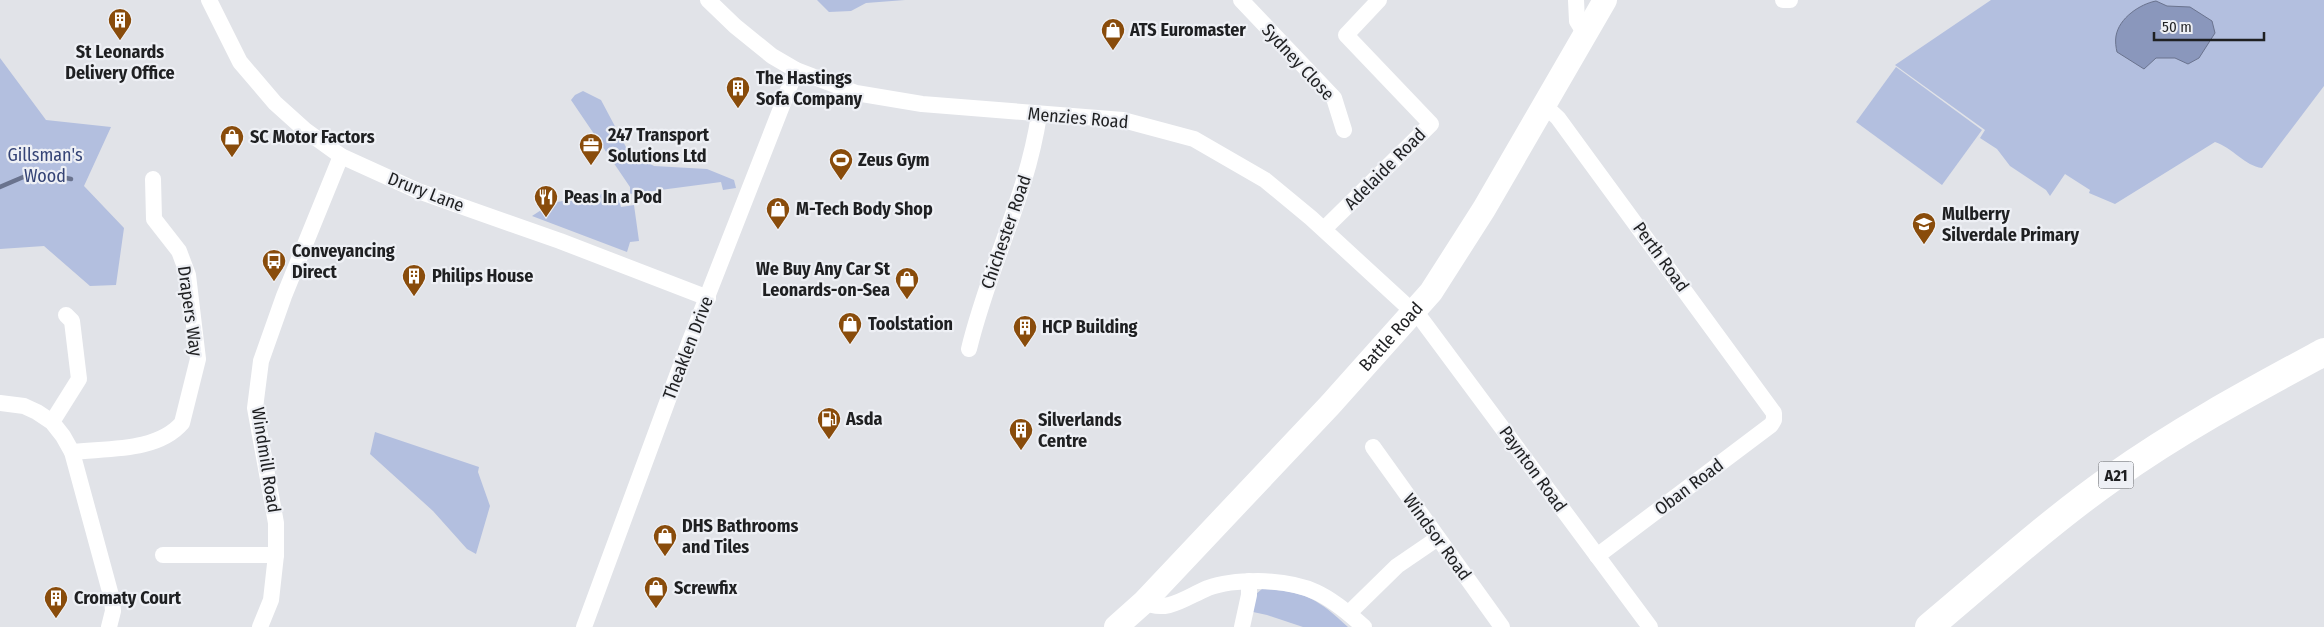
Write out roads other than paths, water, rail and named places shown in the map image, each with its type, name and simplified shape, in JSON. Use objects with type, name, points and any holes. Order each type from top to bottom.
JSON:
[{"type":"highway","name":"A21","points":[[1929,627],[2045,530],[2111,478],[2204,418],[2324,352]]},
{"type":"main road","name":"Battle Road","points":[[1116,627],[1144,602],[1431,292],[1484,209],[1605,0]]},
{"type":"street","name":"Drury Lane","points":[[209,0],[240,62],[275,103],[305,130],[341,156],[418,191],[560,241],[708,298]]},
{"type":"street","name":"Menzies Road","points":[[708,0],[735,26],[772,56],[796,70],[856,93],[922,104],[1123,120],[1194,139],[1265,180],[1324,229],[1414,312]]},
{"type":"street","name":"Sydney Close","points":[[1240,0],[1334,98],[1341,114],[1344,130]]},
{"type":"street","name":"Adelaide Road","points":[[1324,229],[1431,124],[1346,35],[1379,0]]},
{"type":"street","points":[[1576,0],[1577,21],[1585,34]]},
{"type":"street","points":[[1783,0],[1790,0]]},
{"type":"street","name":"Theaklen Drive","points":[[584,627],[796,70]]},
{"type":"street","name":"Perth Road","points":[[1544,104],[1558,118],[1774,414]]},
{"type":"street","name":"Chichester Road","points":[[969,349],[976,321],[1034,149],[1039,114]]},
{"type":"street","name":"Windmill Road","points":[[260,627],[271,600],[276,554],[276,523],[255,408],[261,361],[284,296],[341,156]]},
{"type":"street","name":"Drapers Way","points":[[72,452],[148,444],[161,440],[175,431],[182,423],[198,359],[188,275],[179,251],[154,219],[153,179]]},
{"type":"street","name":"Paynton Road","points":[[1414,312],[1435,336],[1650,627]]},
{"type":"street","points":[[52,422],[79,379],[72,321],[66,315]]},
{"type":"street","points":[[0,402],[24,406],[52,422],[72,452],[112,599],[113,611],[109,627]]},
{"type":"street","name":"Oban Road","points":[[1597,556],[1771,425],[1774,420],[1774,414]]},
{"type":"street","name":"Windsor Road","points":[[1373,447],[1502,627]]},
{"type":"street","points":[[1349,613],[1397,566],[1438,538]]},
{"type":"street","points":[[163,555],[276,554]]},
{"type":"street","points":[[1242,627],[1249,595],[1249,582]]},
{"type":"street","points":[[1144,602],[1155,608],[1165,607],[1210,587],[1249,582],[1281,582],[1304,586],[1333,601],[1364,627]]},
{"type":"waterway","points":[[0,187],[35,172],[71,179]]},
{"type":"place","name":"St Leonards Delivery Office","points":[[120,41]]},
{"type":"place","name":"ATS Euromaster","points":[[1113,51]]},
{"type":"place","name":"The Hastings Sofa Company","points":[[738,109]]},
{"type":"place","name":"SC Motor Factors","points":[[232,158]]},
{"type":"place","name":"247 Transport Solutions Ltd","points":[[591,166]]},
{"type":"place","name":"Zeus Gym","points":[[841,181]]},
{"type":"place","name":"Peas In a Pod","points":[[546,218]]},
{"type":"place","name":"M-Tech Body Shop","points":[[778,230]]},
{"type":"place","name":"Mulberry Silverdale Primary","points":[[1924,245]]},
{"type":"place","name":"Conveyancing Direct","points":[[274,282]]},
{"type":"place","name":"Philips House","points":[[414,297]]},
{"type":"place","name":"We Buy Any Car St Leonards-on-Sea","points":[[907,300]]},
{"type":"place","name":"Toolstation","points":[[850,345]]},
{"type":"place","name":"HCP Building","points":[[1025,348]]},
{"type":"place","name":"Asda","points":[[829,440]]},
{"type":"place","name":"Silverlands Centre","points":[[1021,451]]},
{"type":"place","name":"DHS Bathrooms and Tiles","points":[[665,557]]},
{"type":"place","name":"Screwfix","points":[[656,609]]},
{"type":"place","name":"Cromaty Court","points":[[56,619]]},
{"type":"park label","name":"Gillsman's Wood","points":[[45,165]]}]
